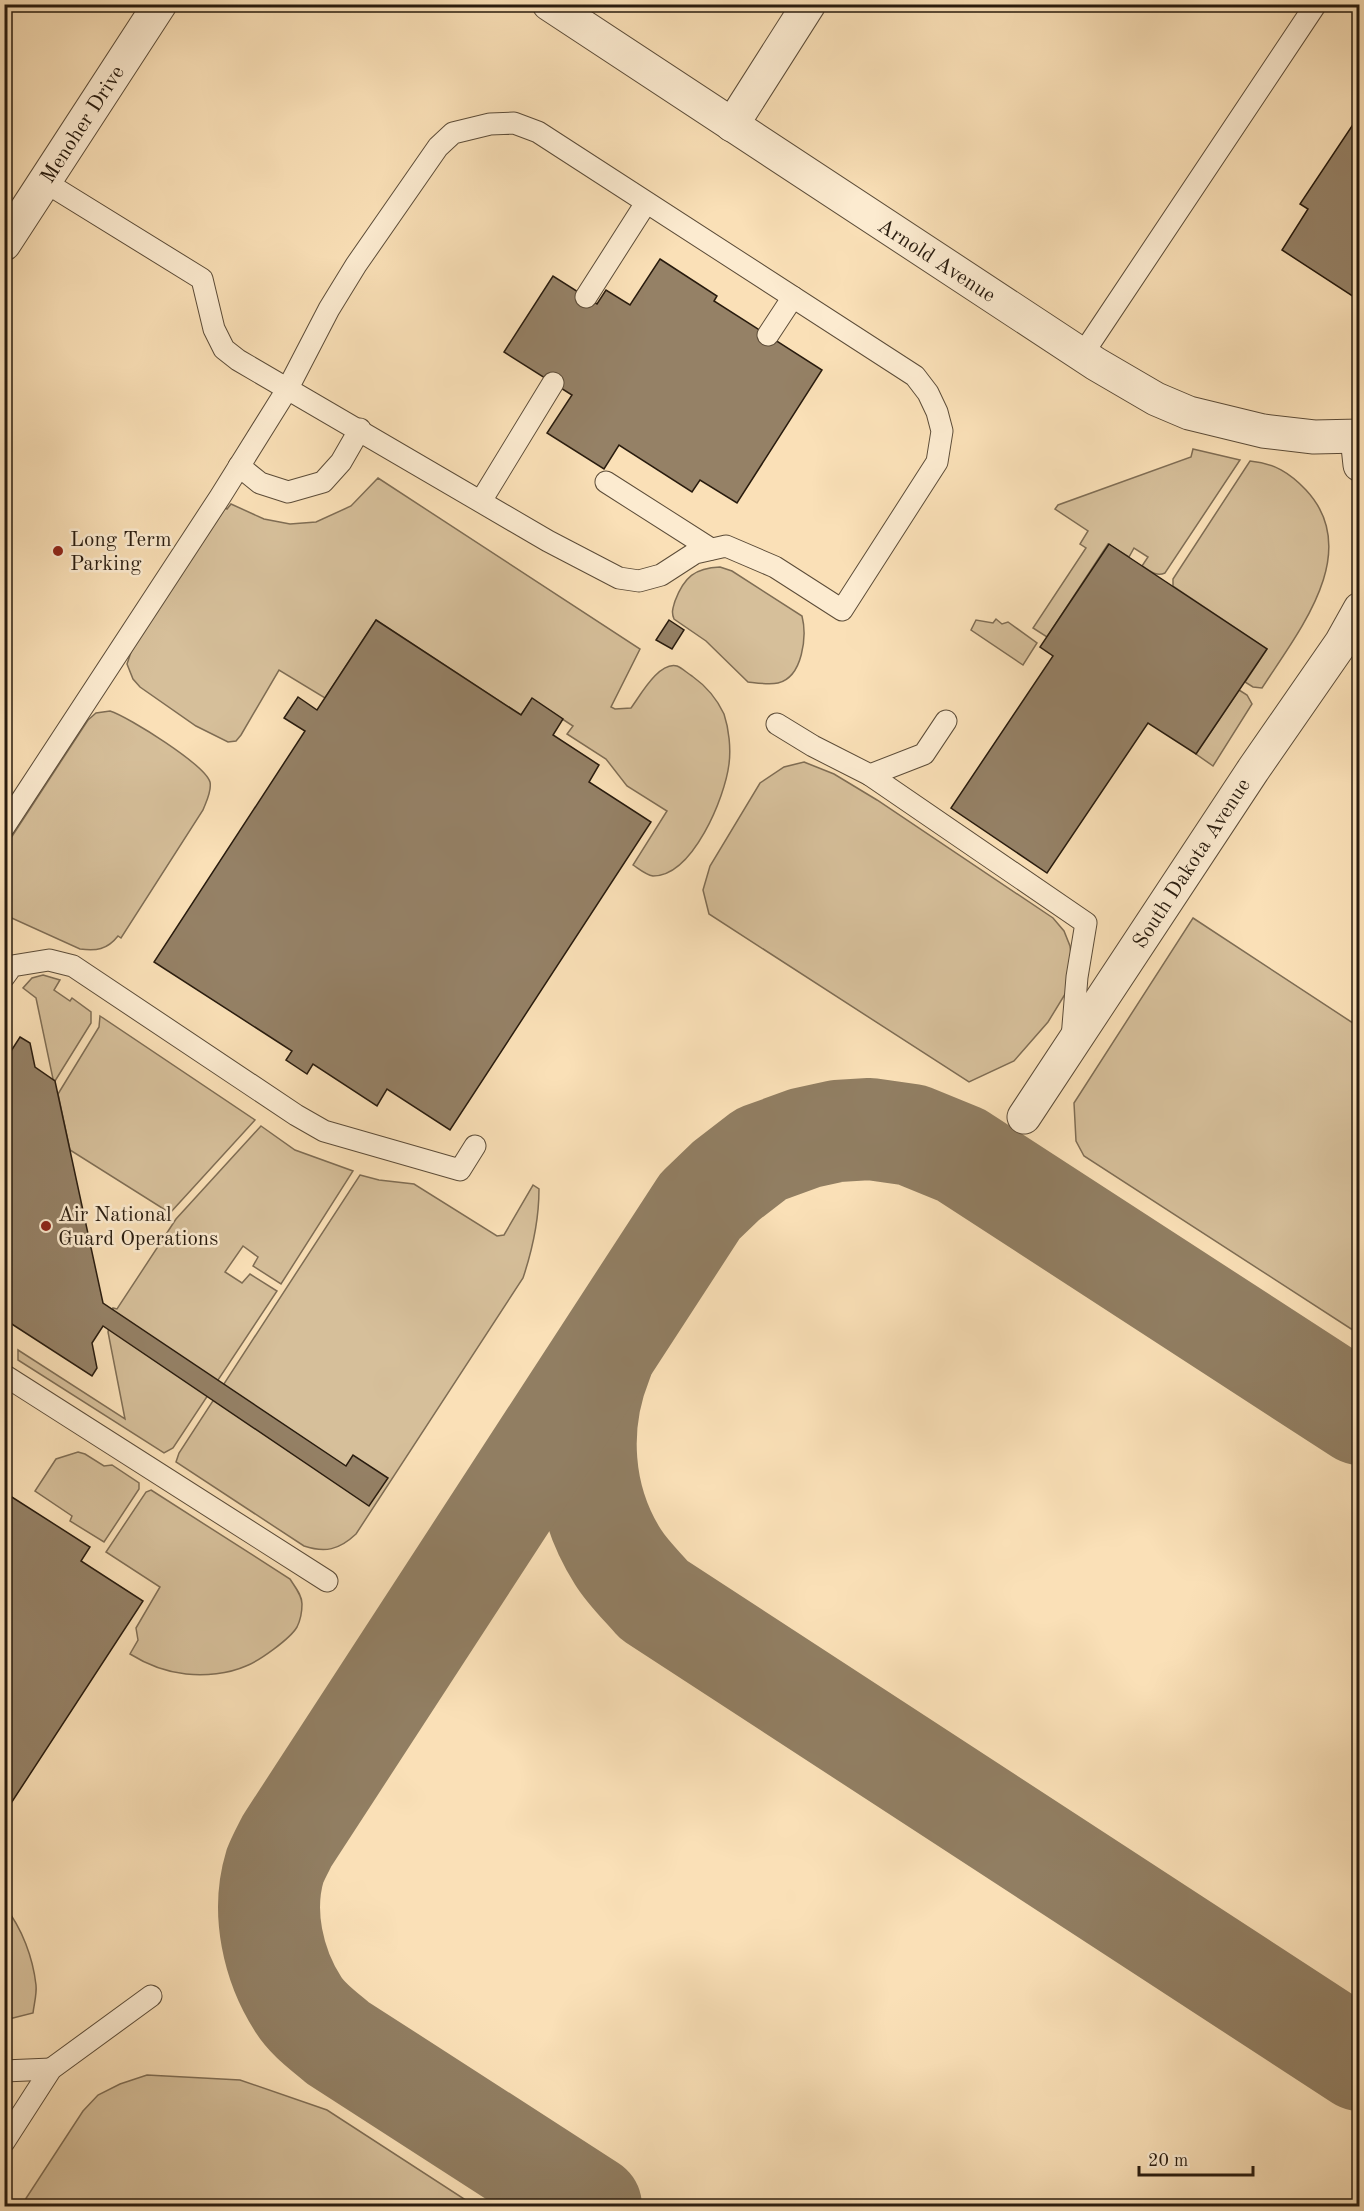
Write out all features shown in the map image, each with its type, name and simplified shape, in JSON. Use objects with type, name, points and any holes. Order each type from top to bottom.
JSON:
[{"type":"street","name":"Menoher Drive","points":[[4,244],[160,4]]},
{"type":"street","name":"Arnold Avenue","points":[[549,4],[1082,355],[1156,399],[1189,413],[1263,431],[1314,437],[1358,446]]},
{"type":"street","points":[[732,125],[809,4]]},
{"type":"street","name":"South Dakota Avenue","points":[[1024,1117],[1253,770],[1341,643],[1359,609]]},
{"type":"lane","points":[[1082,355],[1316,4]]},
{"type":"lane","points":[[4,827],[288,388],[329,309],[356,265],[438,147],[453,134],[490,124],[514,123],[538,132],[915,376],[928,393],[937,412],[942,431],[937,462],[842,610],[775,567],[726,546],[695,553],[661,575],[639,581],[619,578],[548,541],[360,429],[288,388],[238,360],[224,349],[214,329],[202,279],[45,182]]},
{"type":"lane","points":[[586,297],[646,203]]},
{"type":"lane","points":[[768,336],[793,297]]},
{"type":"lane","points":[[481,501],[553,383]]},
{"type":"lane","points":[[238,466],[260,483],[288,492],[323,482],[341,462],[360,429]]},
{"type":"lane","points":[[606,482],[711,549]]},
{"type":"lane","points":[[870,775],[924,754],[946,721]]},
{"type":"lane","points":[[777,724],[813,746],[870,775],[1086,923],[1077,977],[1071,1044]]},
{"type":"lane","points":[[4,977],[12,966],[49,960],[72,966],[296,1115],[324,1131],[460,1170],[475,1146]]},
{"type":"lane","points":[[4,1375],[327,1581]]},
{"type":"lane","points":[[4,2142],[51,2069],[151,1996]]},
{"type":"lane","points":[[4,2071],[51,2069]]},
{"type":"shaded area","points":[[1193,449],[1240,460],[1165,573],[1156,574],[1142,566],[1148,557],[1134,548],[1129,557],[1108,544],[1047,637],[1033,628],[1086,548],[1080,544],[1088,531],[1055,509],[1058,505],[1191,457]]},
{"type":"shaded area","points":[[1250,461],[1274,467],[1288,474],[1300,484],[1322,514],[1329,539],[1327,565],[1319,591],[1307,617],[1262,688],[1253,687],[1245,682],[1267,649],[1173,586],[1173,579]]},
{"type":"shaded area","points":[[378,478],[640,649],[611,707],[631,708],[657,674],[670,666],[677,666],[692,676],[714,698],[724,714],[728,732],[730,758],[726,778],[714,814],[694,849],[668,873],[653,876],[633,865],[667,811],[627,786],[606,759],[567,734],[573,726],[532,699],[521,715],[376,620],[325,698],[279,670],[236,741],[228,742],[196,726],[140,687],[133,679],[127,664],[132,649],[225,508],[227,509],[231,504],[264,519],[290,524],[316,522],[351,506]]},
{"type":"shaded area","points":[[720,567],[732,571],[802,616],[804,634],[801,655],[793,673],[786,679],[774,684],[748,682],[706,641],[674,619],[672,612],[675,601],[687,580],[704,569]]},
{"type":"shaded area","points":[[996,619],[1002,624],[1008,622],[1037,643],[1023,665],[971,630],[976,620],[993,623]]},
{"type":"shaded area","points":[[1239,690],[1247,695],[1252,704],[1213,766],[1196,754]]},
{"type":"shaded area","points":[[110,711],[149,732],[181,754],[205,774],[210,782],[210,789],[203,810],[121,938],[118,936],[110,944],[101,948],[80,949],[5,915],[5,847],[88,720],[96,713]]},
{"type":"shaded area","points":[[804,762],[834,774],[877,800],[1053,918],[1064,931],[1070,946],[1072,963],[1067,991],[1048,1022],[1014,1061],[969,1082],[709,914],[703,890],[710,866],[760,783],[784,767]]},
{"type":"shaded area","points":[[1193,918],[1359,1027],[1359,1334],[1084,1156],[1076,1141],[1074,1103]]},
{"type":"shaded area","points":[[43,975],[60,980],[54,990],[70,1001],[72,998],[91,1012],[91,1023],[55,1081],[36,998],[23,988],[32,978]]},
{"type":"shaded area","points":[[100,1016],[255,1120],[170,1213],[70,1150],[58,1094],[99,1027]]},
{"type":"shaded area","points":[[261,1126],[295,1150],[353,1171],[281,1284],[253,1266],[258,1257],[243,1246],[225,1272],[242,1283],[250,1274],[277,1291],[173,1448],[164,1453],[18,1360],[18,1350],[125,1419],[108,1332],[113,1308],[117,1309],[176,1219]]},
{"type":"shaded area","points":[[360,1175],[379,1180],[414,1184],[497,1236],[504,1235],[533,1185],[539,1189],[537,1223],[523,1278],[356,1534],[338,1547],[319,1549],[304,1546],[176,1462],[179,1453]]},
{"type":"shaded area","points":[[78,1452],[104,1466],[112,1465],[139,1483],[139,1489],[104,1542],[70,1521],[72,1516],[35,1491],[56,1459]]},
{"type":"shaded area","points":[[151,1490],[290,1579],[302,1601],[300,1619],[293,1632],[274,1649],[239,1669],[216,1674],[193,1675],[150,1664],[130,1654],[138,1640],[136,1628],[160,1587],[106,1552],[146,1492]]},
{"type":"shaded area","points":[[5,1907],[17,1924],[26,1944],[35,1975],[36,1995],[33,2013],[5,2020]]},
{"type":"shaded area","points":[[147,2075],[240,2080],[327,2110],[475,2206],[21,2206],[83,2111],[98,2095],[120,2084]]},
{"type":"building","points":[[1360,114],[1360,288],[1354,297],[1282,250],[1308,209],[1300,204]]},
{"type":"building","points":[[660,259],[717,296],[714,301],[822,370],[737,503],[700,480],[692,492],[619,445],[604,469],[547,433],[572,395],[504,352],[553,276],[597,304],[606,290],[630,305]]},
{"type":"building","points":[[1109,544],[1267,649],[1196,754],[1148,723],[1047,873],[951,808],[1053,656],[1040,647]]},
{"type":"building","points":[[376,620],[521,715],[532,698],[563,719],[553,735],[599,765],[589,782],[651,822],[450,1130],[387,1089],[377,1106],[313,1064],[307,1074],[286,1060],[292,1051],[154,962],[305,731],[284,718],[298,697],[317,710]]},
{"type":"building","points":[[669,620],[684,630],[672,649],[656,640]]},
{"type":"building","name":"Air National Guard Operations","points":[[20,1037],[30,1043],[35,1067],[55,1081],[103,1303],[346,1466],[353,1455],[388,1478],[369,1506],[103,1326],[92,1343],[97,1368],[92,1376],[4,1319],[4,1062]]},
{"type":"building","points":[[4,1492],[90,1547],[81,1561],[143,1601],[4,1814]]},
{"type":"taxiway","points":[[591,2206],[338,2043],[311,2020],[289,1989],[282,1972],[272,1938],[269,1901],[275,1866],[287,1841],[700,1206],[726,1181],[761,1154],[805,1138],[837,1131],[870,1129],[912,1135],[961,1155],[1360,1414]]},
{"type":"taxiway","points":[[602,1361],[588,1410],[586,1461],[590,1486],[596,1511],[618,1557],[654,1600],[1360,2060]]},
{"type":"place","name":"Long Term Parking","points":[[58,551]]},
{"type":"place","name":"Air National Guard Operations","points":[[46,1226]]}]
